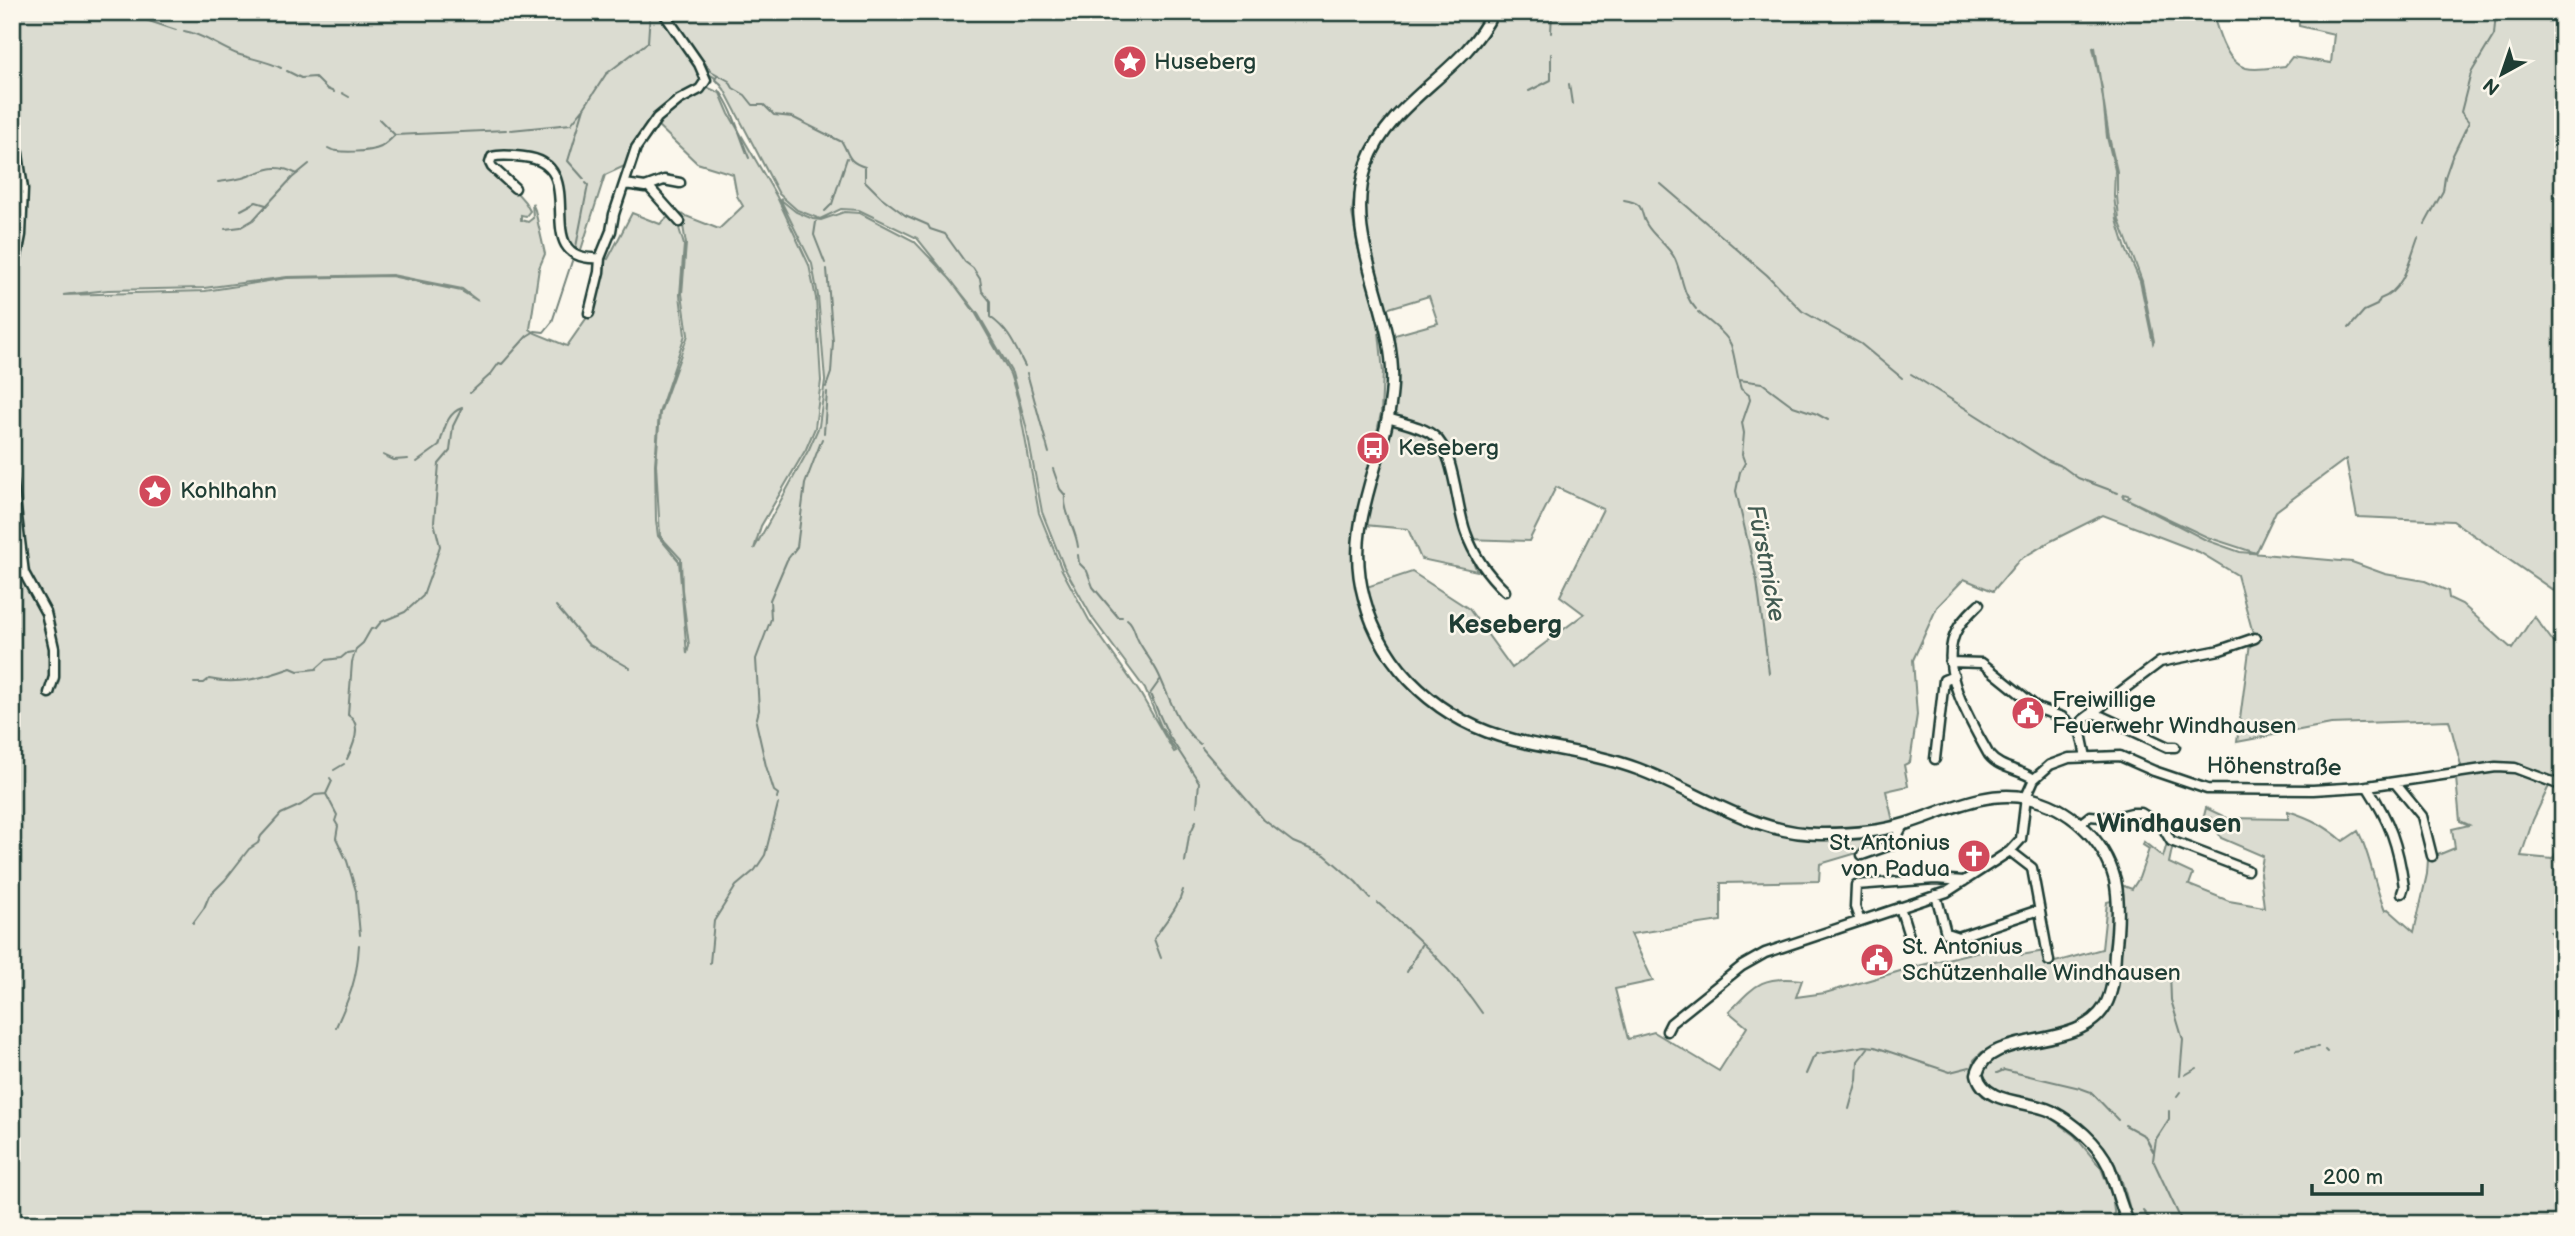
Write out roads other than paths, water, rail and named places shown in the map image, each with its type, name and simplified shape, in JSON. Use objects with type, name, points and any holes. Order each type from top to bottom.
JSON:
[{"type":"main road","points":[[1493,12],[1468,51],[1402,109],[1388,125],[1372,152],[1362,181],[1360,213],[1364,247],[1386,324],[1392,372],[1388,418],[1359,526],[1358,562],[1361,589],[1372,625],[1401,671],[1438,706],[1464,722],[1498,736],[1613,760],[1763,825],[1817,835],[1860,833],[1903,825],[1989,797],[2026,797],[2055,807],[2080,824],[2105,854],[2115,879],[2116,946],[2108,999],[2099,1015],[2085,1027],[2057,1037],[1997,1050],[1983,1060],[1977,1074],[1982,1086],[1990,1094],[2050,1111],[2095,1145],[2107,1164],[2129,1224]]},
{"type":"street","points":[[589,313],[600,258],[611,231],[632,155],[643,136],[664,112],[700,89],[706,80],[699,64],[663,12]]},
{"type":"street","points":[[12,111],[23,189],[21,235],[12,283]]},
{"type":"street","points":[[515,188],[491,165],[492,157],[499,155],[535,158],[544,163],[554,176],[561,195],[560,228],[567,249],[577,256],[600,258]]},
{"type":"street","points":[[625,184],[648,186],[664,180],[680,183]]},
{"type":"street","points":[[648,186],[680,222]]},
{"type":"street","points":[[1388,418],[1427,432],[1439,441],[1447,457],[1460,514],[1471,546],[1480,563],[1505,590]]},
{"type":"street","points":[[12,476],[24,573],[46,613],[54,648],[54,677],[49,693]]},
{"type":"street","points":[[1667,1031],[1671,1023],[1765,953],[1947,892],[2010,851],[2021,839],[2026,797],[2034,779],[2023,771],[1994,762],[1964,709],[1950,662],[1957,629],[1979,604]]},
{"type":"street","points":[[2086,757],[2081,733],[2083,720],[2160,662],[2220,650],[2255,638]]},
{"type":"street","points":[[1950,662],[1982,663],[2027,701],[2039,709],[2062,717],[2081,733]]},
{"type":"street","points":[[1935,759],[1944,680],[1954,677]]},
{"type":"street","points":[[2092,712],[2168,747],[2175,747]]},
{"type":"street","name":"Höhenstraße","points":[[2034,779],[2050,765],[2069,758],[2120,756],[2207,789],[2312,790],[2367,786],[2496,767],[2515,768],[2563,786]]},
{"type":"street","points":[[2395,783],[2422,816],[2432,856]]},
{"type":"street","points":[[2367,786],[2388,819],[2395,838],[2404,887],[2402,892]]},
{"type":"street","points":[[2080,824],[2090,816],[2112,818],[2141,813],[2162,826],[2171,841],[2247,870]]},
{"type":"street","points":[[1862,856],[1893,844],[1903,825]]},
{"type":"street","points":[[2010,851],[2032,868],[2049,961]]},
{"type":"street","points":[[1860,921],[1855,907],[1856,884],[1935,879],[1964,881]]},
{"type":"street","points":[[1936,895],[1946,933],[1958,937],[2039,910]]},
{"type":"street","points":[[1900,907],[1909,936]]},
{"type":"waterway","points":[[106,12],[146,20],[176,30]]},
{"type":"waterway","points":[[584,179],[568,161],[584,108],[606,74],[648,42],[650,12]]},
{"type":"waterway","name":"Fürstmicke","points":[[1551,33],[1552,12]]},
{"type":"waterway","points":[[1732,12],[1751,20],[1771,17]]},
{"type":"waterway","points":[[2420,12],[2429,12]]},
{"type":"waterway","points":[[2425,224],[2443,191],[2452,157],[2469,122],[2461,112],[2471,73],[2494,35],[2496,12]]},
{"type":"waterway","points":[[184,31],[237,54],[281,68]]},
{"type":"waterway","points":[[684,35],[711,71],[729,81],[733,88],[745,95],[753,105],[764,105],[774,115],[792,117],[842,142],[852,160],[865,167],[865,181],[881,197],[905,215],[945,234],[980,279],[982,291],[990,301],[990,317],[1007,334],[1025,366]]},
{"type":"waterway","points":[[1529,91],[1551,80],[1551,54]]},
{"type":"waterway","points":[[287,71],[301,78],[315,77],[334,92]]},
{"type":"waterway","points":[[718,75],[715,79],[721,84]]},
{"type":"waterway","name":"Fürstmicke","points":[[1569,84],[1572,104]]},
{"type":"waterway","points":[[719,90],[732,114],[749,158]]},
{"type":"waterway","points":[[342,93],[349,97]]},
{"type":"waterway","points":[[511,130],[571,124],[583,109]]},
{"type":"waterway","points":[[379,119],[395,135]]},
{"type":"waterway","points":[[328,148],[346,152],[362,151],[381,147],[395,135],[506,130]]},
{"type":"waterway","points":[[825,211],[832,204],[847,158]]},
{"type":"waterway","points":[[225,229],[241,227],[253,220],[292,178],[309,164]]},
{"type":"waterway","points":[[218,182],[275,168],[297,174]]},
{"type":"waterway","points":[[576,247],[588,185],[586,183]]},
{"type":"waterway","points":[[1661,184],[1767,275],[1802,311],[1861,344],[1902,378]]},
{"type":"waterway","name":"Fürstmicke","points":[[1624,200],[1639,206],[1650,229],[1672,254],[1685,291],[1696,309]]},
{"type":"waterway","points":[[241,210],[256,202],[266,205]]},
{"type":"waterway","points":[[816,222],[814,235],[825,263]]},
{"type":"waterway","points":[[2349,328],[2364,311],[2377,305],[2380,299],[2395,289],[2405,273],[2418,238]]},
{"type":"waterway","points":[[470,393],[499,363],[502,364],[527,336],[535,331],[544,332],[552,322],[573,258]]},
{"type":"waterway","points":[[826,387],[831,373],[833,342],[827,269]]},
{"type":"waterway","name":"Fürstmicke","points":[[1698,312],[1729,341],[1741,389],[1749,395],[1750,400],[1742,423],[1742,455],[1745,463],[1736,491],[1757,581],[1769,673]]},
{"type":"waterway","points":[[1027,373],[1049,453]]},
{"type":"waterway","points":[[1911,374],[2078,478],[2118,493]]},
{"type":"waterway","points":[[1739,380],[1762,383],[1793,406],[1828,420]]},
{"type":"waterway","points":[[824,433],[827,392]]},
{"type":"waterway","points":[[417,462],[439,446],[452,414],[462,408]]},
{"type":"waterway","points":[[347,759],[356,729],[353,719],[348,715],[352,662],[356,649],[371,629],[405,612],[423,596],[440,546],[434,522],[439,464],[450,451],[453,426],[462,408]]},
{"type":"waterway","points":[[777,798],[756,722],[759,710],[756,659],[771,619],[770,600],[787,560],[797,547],[805,484],[822,439]]},
{"type":"waterway","points":[[383,455],[394,460],[408,459]]},
{"type":"waterway","points":[[1053,469],[1065,495],[1066,508],[1078,547]]},
{"type":"waterway","points":[[1078,555],[1079,563],[1087,571],[1093,587],[1118,617],[1122,617]]},
{"type":"waterway","points":[[556,606],[588,644],[630,668]]},
{"type":"waterway","points":[[1127,619],[1157,671],[1180,721],[1200,744]]},
{"type":"waterway","points":[[194,683],[204,683],[209,679],[250,680],[291,668],[298,671],[316,669],[326,660],[341,658],[353,652]]},
{"type":"waterway","points":[[1160,680],[1150,694],[1169,736],[1199,782],[1197,806]]},
{"type":"waterway","points":[[1202,748],[1264,820],[1293,842],[1325,855],[1370,898]]},
{"type":"waterway","points":[[334,770],[344,764]]},
{"type":"waterway","points":[[330,778],[332,781],[326,794],[337,815],[336,838],[347,861],[356,891],[360,935]]},
{"type":"waterway","points":[[193,923],[209,896],[281,814],[315,795],[326,794]]},
{"type":"waterway","points":[[710,963],[714,921],[736,886],[755,870],[765,855],[778,804]]},
{"type":"waterway","points":[[1185,862],[1189,836],[1196,821]]},
{"type":"waterway","points":[[1161,958],[1154,939],[1183,890]]},
{"type":"waterway","points":[[1378,903],[1434,955],[1482,1013]]},
{"type":"waterway","points":[[336,1027],[352,987],[359,945]]},
{"type":"waterway","points":[[1407,972],[1421,945]]},
{"type":"waterway","points":[[2170,971],[2171,1000],[2183,1040],[2180,1076]]},
{"type":"waterway","points":[[1806,1074],[1817,1054],[1865,1046],[1950,1072],[1970,1067]]},
{"type":"waterway","points":[[2296,1050],[2318,1047]]},
{"type":"waterway","points":[[1849,1109],[1857,1080],[1858,1061],[1868,1048]]},
{"type":"waterway","points":[[2185,1075],[2197,1068]]},
{"type":"waterway","points":[[1997,1073],[2004,1070],[2091,1092],[2118,1120]]},
{"type":"waterway","points":[[2177,1096],[2180,1092]]},
{"type":"waterway","points":[[2169,1111],[2169,1119],[2156,1139],[2153,1160],[2183,1224]]},
{"type":"waterway","points":[[2125,1125],[2145,1136],[2153,1151]]},
{"type":"waterway","points":[[2143,1211],[2154,1224]]},
{"type":"place","name":"Huseberg","points":[[1130,62]]},
{"type":"place","name":"Keseberg","points":[[1373,448]]},
{"type":"place","name":"Kohlhahn","points":[[155,491]]},
{"type":"place","name":"Freiwillige Feuerwehr Windhausen","points":[[2028,713]]},
{"type":"place","name":"St. Antonius von Padua","points":[[1974,856]]},
{"type":"place","name":"St. Antonius Schützenhalle Windhausen","points":[[1877,960]]},
{"type":"district","name":"Keseberg","points":[[1505,625]]},
{"type":"district","name":"Windhausen","points":[[2169,824]]}]
